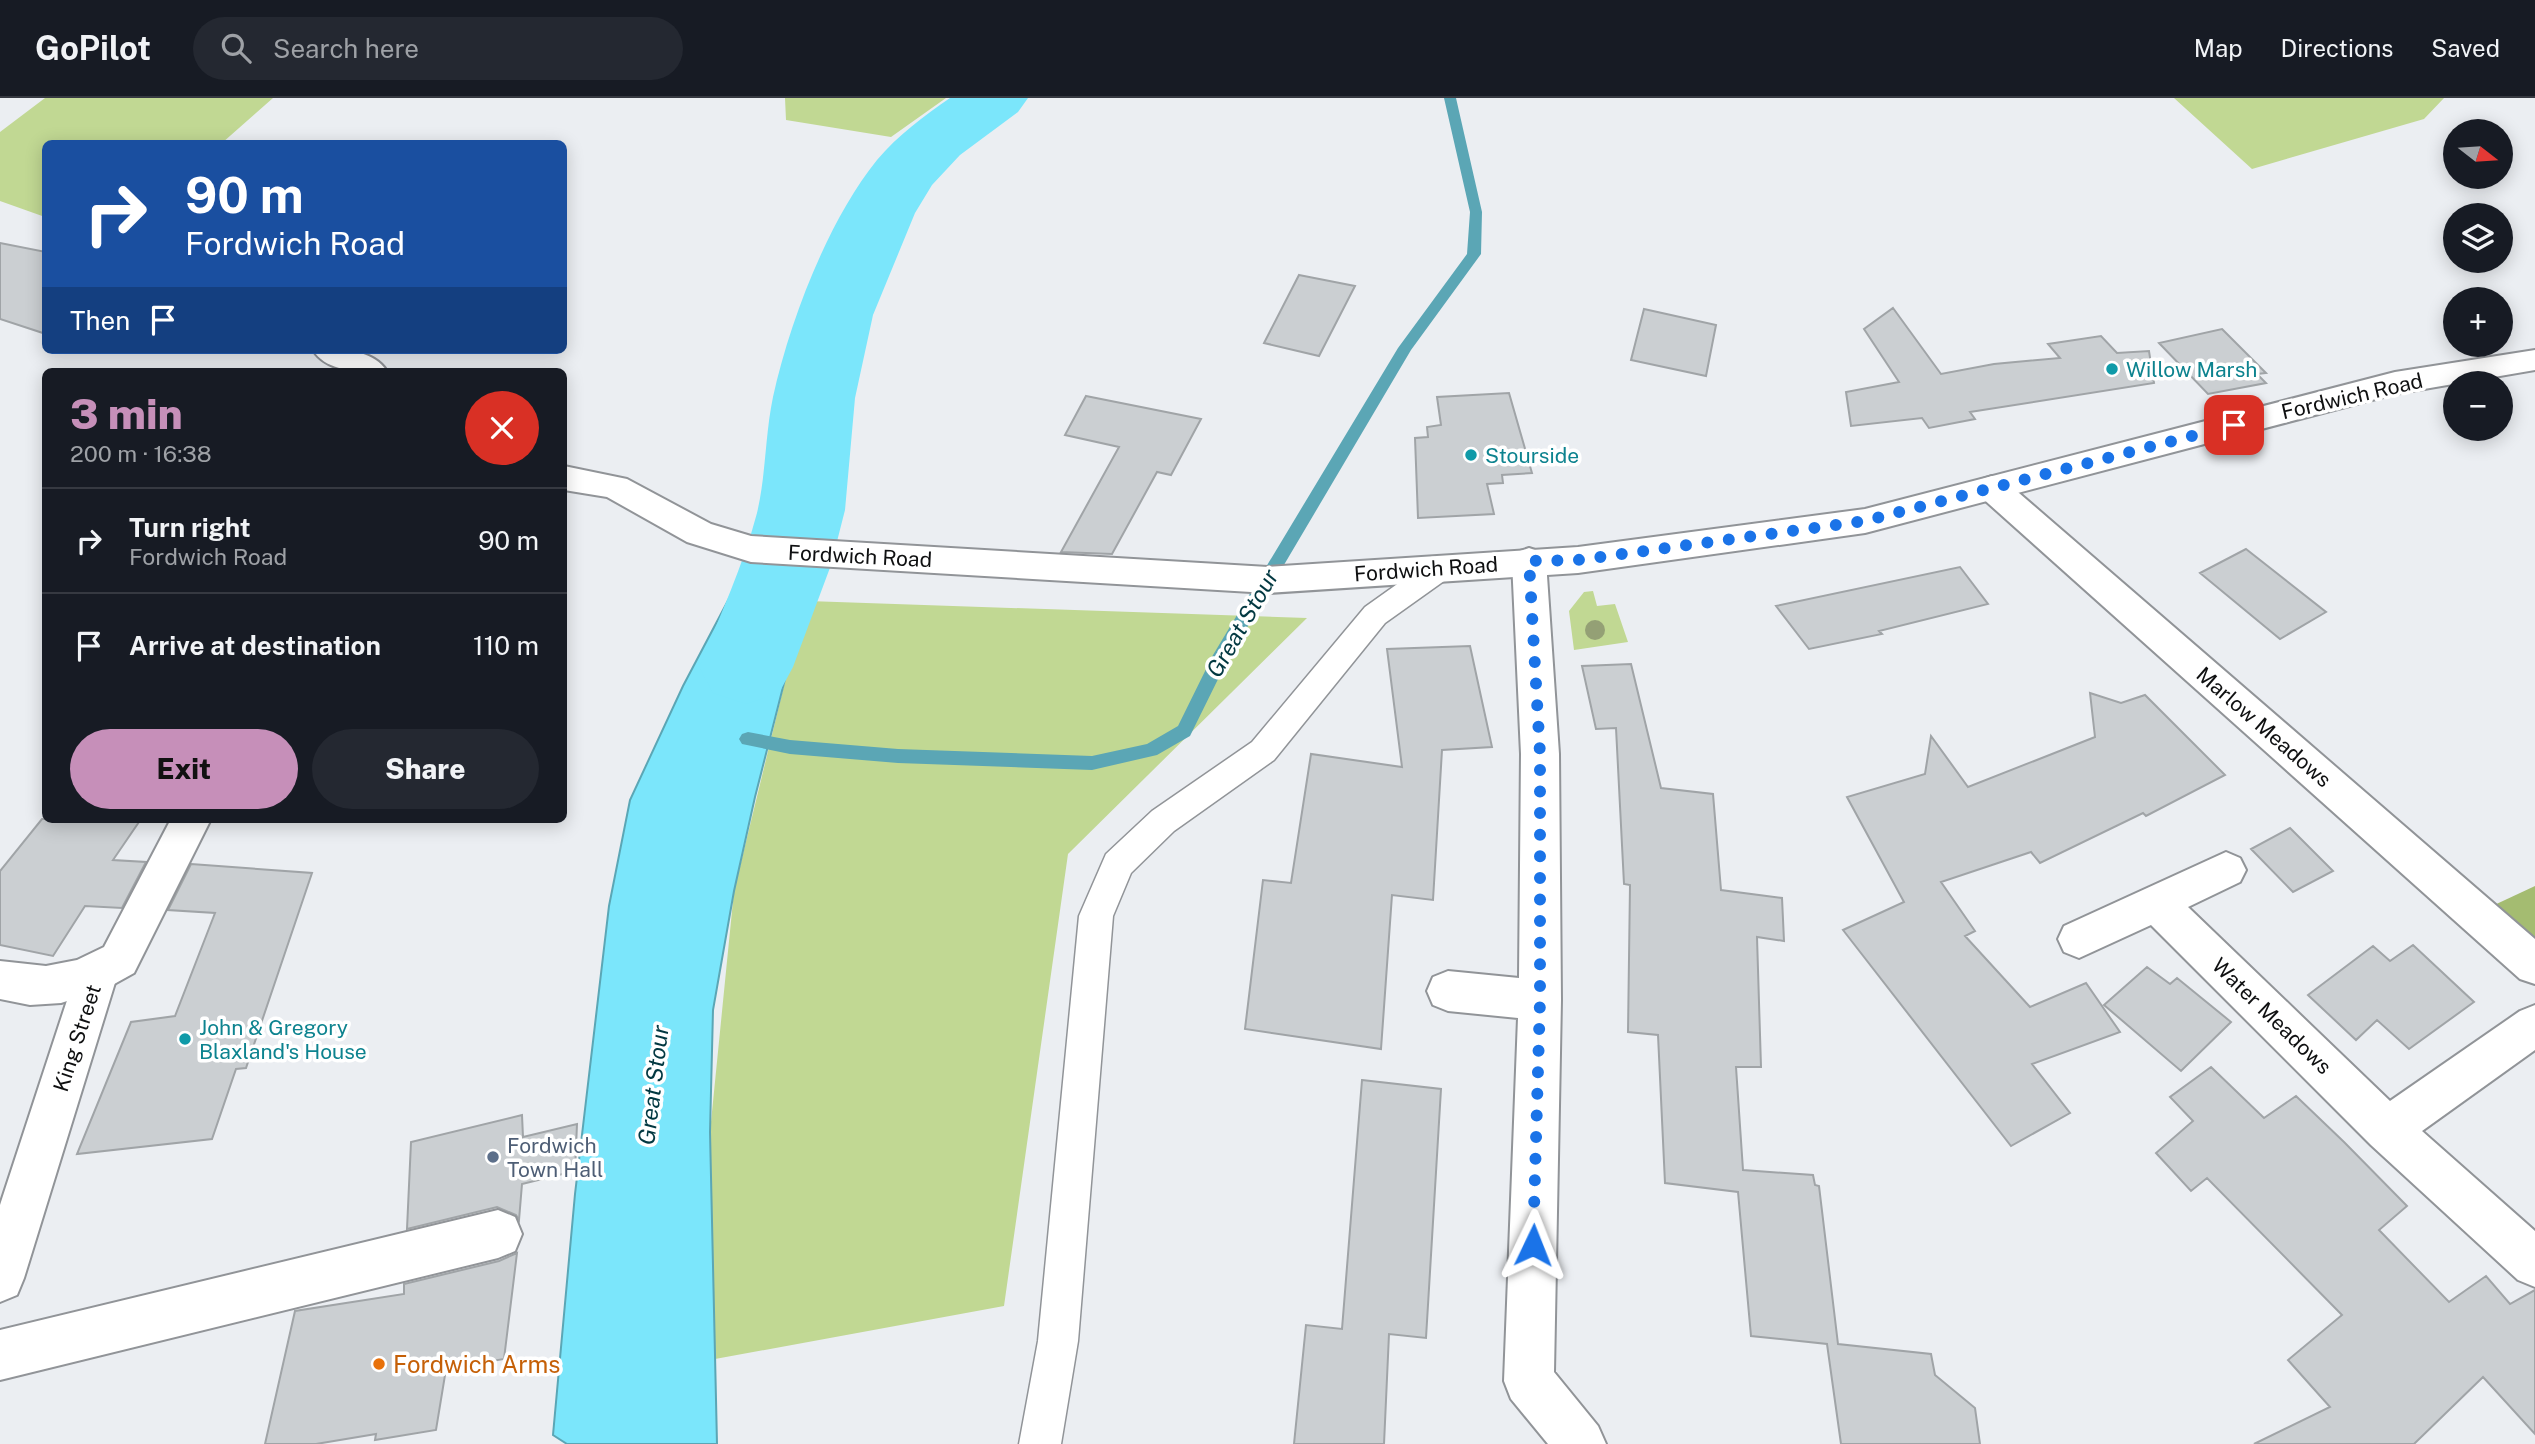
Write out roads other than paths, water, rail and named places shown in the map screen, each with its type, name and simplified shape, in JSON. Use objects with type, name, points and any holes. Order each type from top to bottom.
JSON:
[{"type":"street","points":[[336,354],[365,368]]},
{"type":"street","name":"Fordwich Road","points":[[567,478],[615,486],[699,533],[751,549],[1268,580],[1529,561],[1578,560],[1865,521],[2395,383],[2535,360]]},
{"type":"street","name":"Marlow Meadows","points":[[1992,488],[2535,965]]},
{"type":"street","points":[[1529,561],[1540,754],[1540,1000],[1529,1381],[1580,1444]]},
{"type":"street","name":"King Street","points":[[0,1278],[97,973],[119,960],[189,823]]},
{"type":"street","points":[[2080,939],[2225,870]]},
{"type":"street","name":"Water Meadows","points":[[2156,903],[2387,1129],[2535,1263]]},
{"type":"street","points":[[0,980],[11,984],[71,983],[97,973]]},
{"type":"street","points":[[1448,991],[1540,1000]]},
{"type":"street","points":[[2387,1129],[2535,1025]]},
{"type":"street","points":[[0,1355],[498,1234]]},
{"type":"lane","points":[[1040,1444],[1058,1341],[1096,916],[1118,864],[1163,821],[1263,751],[1375,615],[1441,568]]},
{"type":"water","name":"Great Stour","points":[[764,556],[813,560],[818,573],[798,628],[755,797],[734,891],[713,1010],[710,1132],[717,1444],[567,1444],[553,1435],[575,1194],[609,906],[630,800],[683,686],[741,576]]},
{"type":"waterway","name":"Great Stour","points":[[746,667],[786,565],[801,510],[814,398],[834,315],[879,213],[903,174],[936,140],[994,98]]},
{"type":"waterway","name":"Great Stour","points":[[748,739],[790,747],[898,756],[1092,763],[1151,750],[1184,731],[1219,660],[1405,348],[1474,254],[1476,212],[1450,98]]},
{"type":"place","name":"Willow Marsh","points":[[2112,369]]},
{"type":"place","name":"Stourside","points":[[1471,455]]},
{"type":"place","name":"John & Gregory Blaxland's House","points":[[185,1039]]},
{"type":"place","name":"Fordwich Town Hall","points":[[493,1157]]},
{"type":"place","name":"Fordwich Arms","points":[[379,1364]]}]
